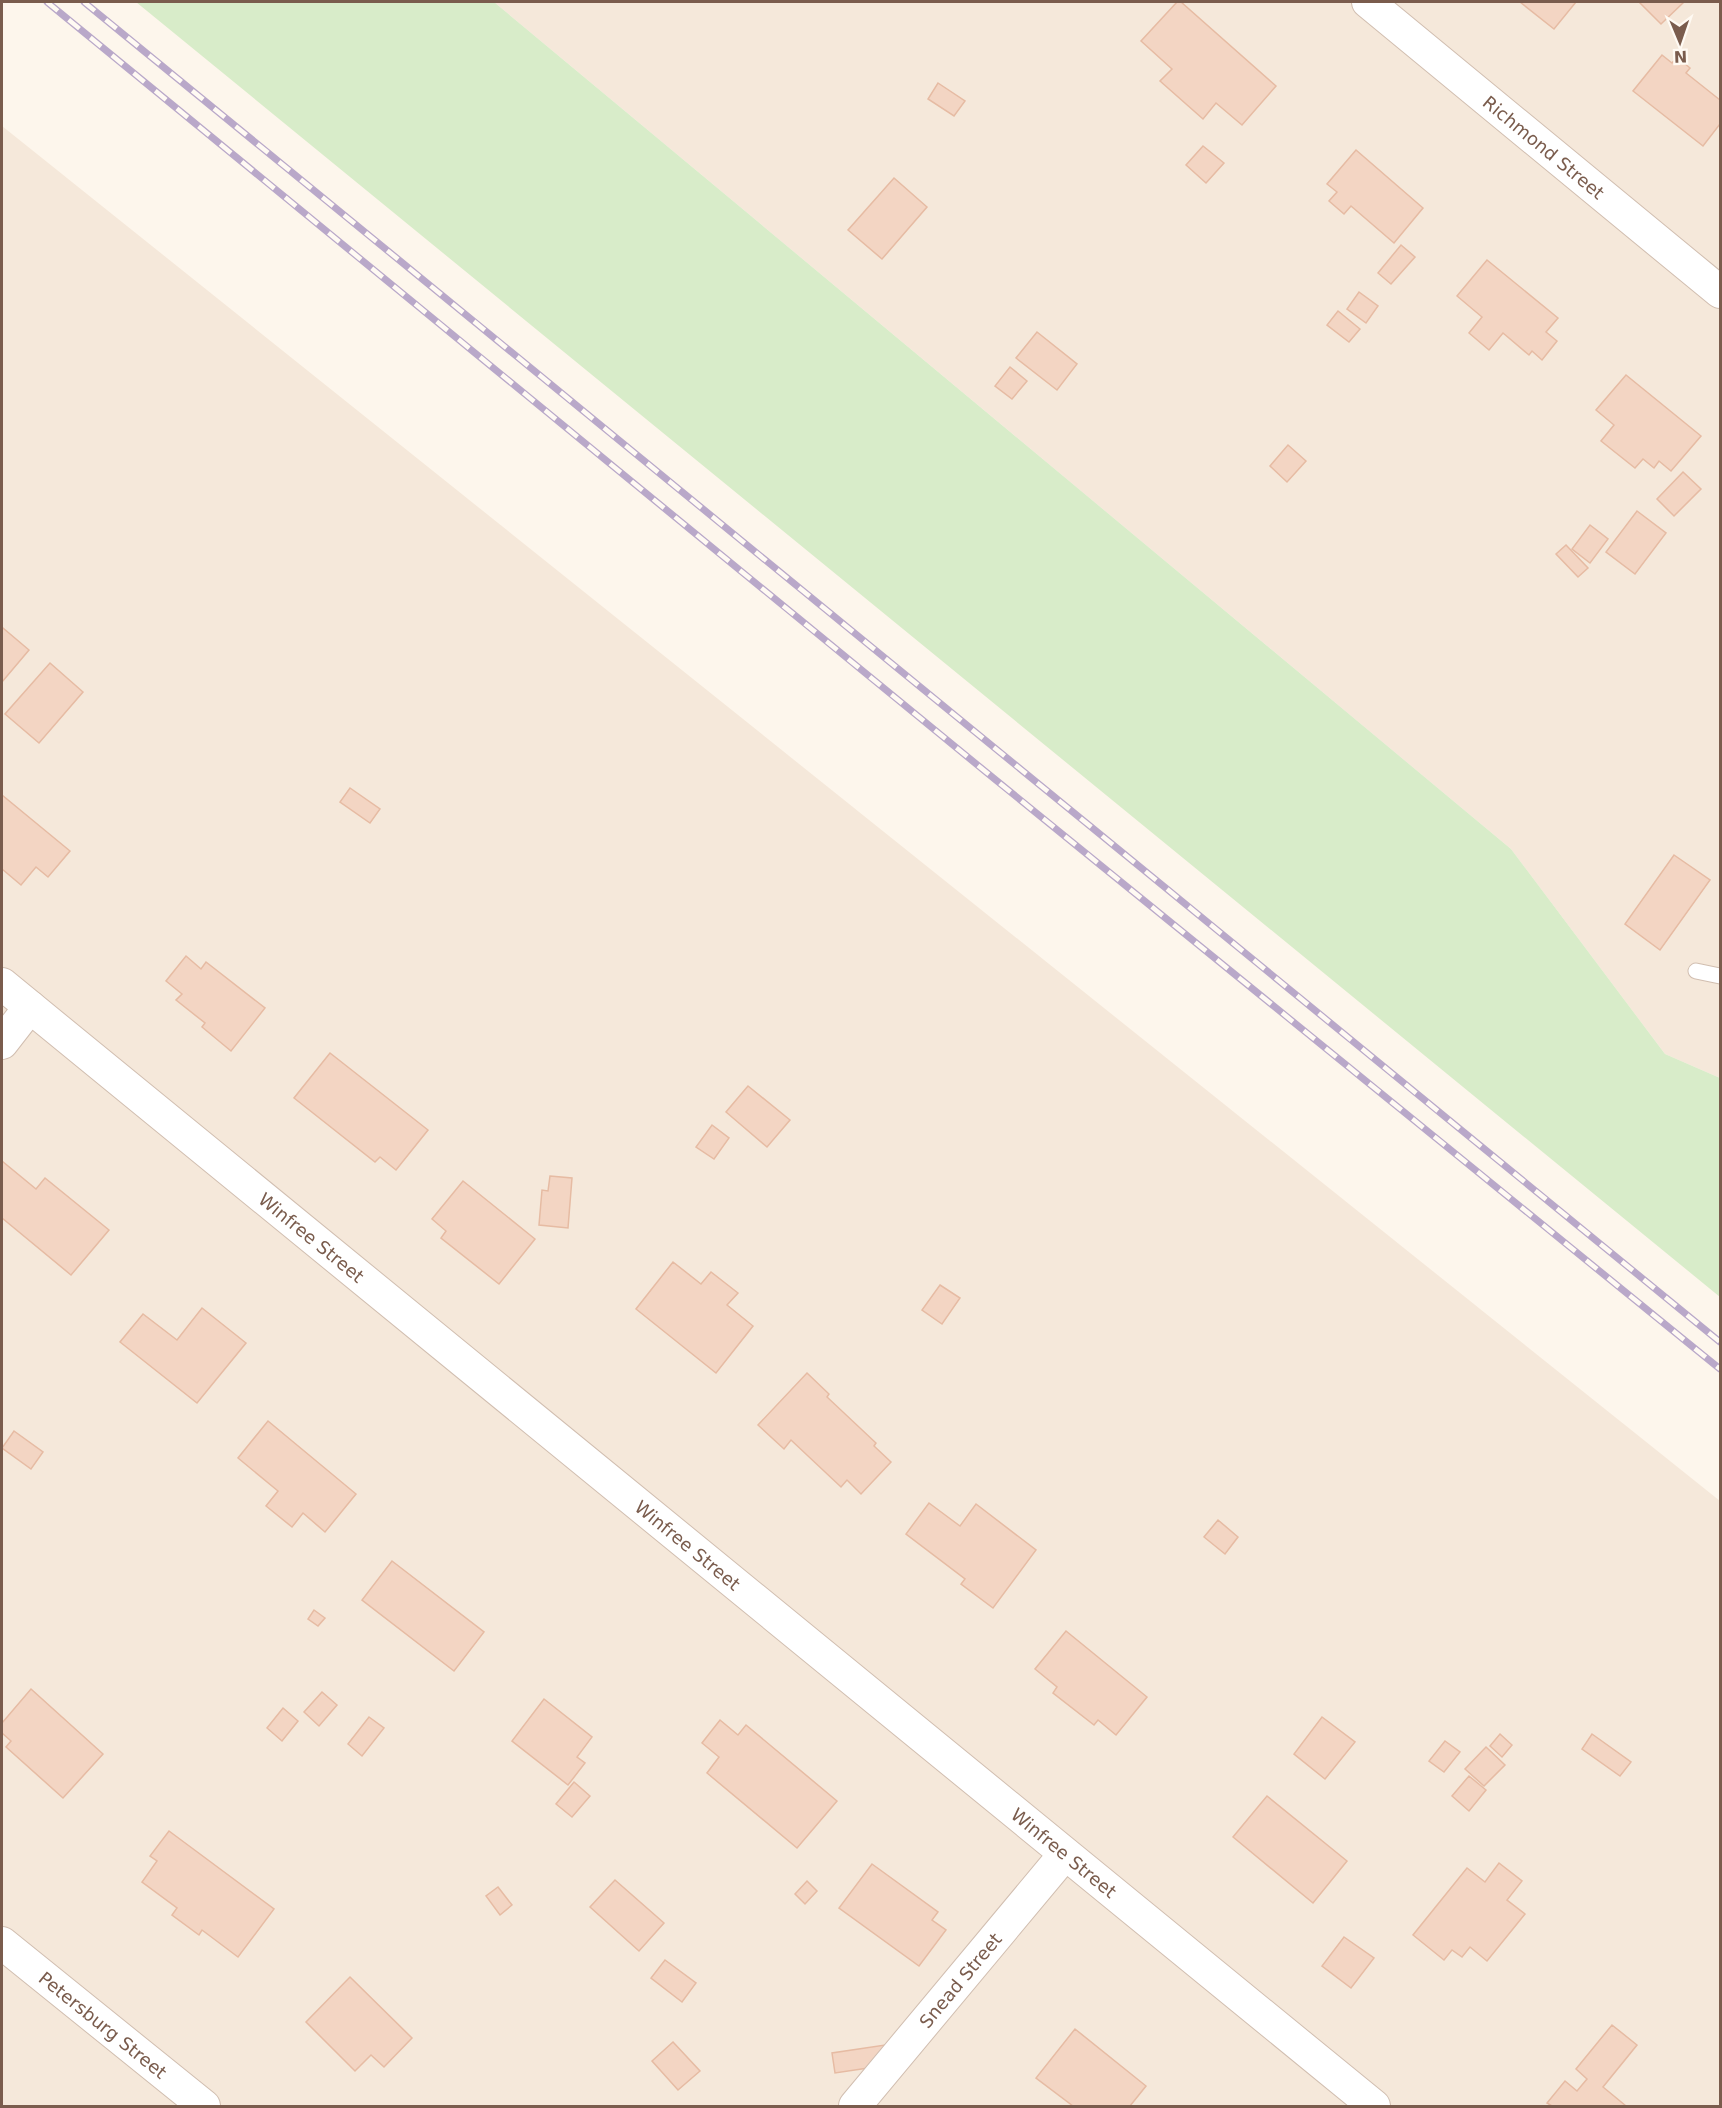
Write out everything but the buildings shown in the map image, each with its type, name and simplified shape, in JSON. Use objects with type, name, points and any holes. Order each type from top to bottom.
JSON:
[{"type":"street","name":"Richmond Street","points":[[1368,2],[1720,292]]},
{"type":"street","name":"Winfree Street","points":[[2,984],[1374,2106]]},
{"type":"street","points":[[2,1043],[30,1007]]},
{"type":"street","name":"Snead Street","points":[[855,2106],[1065,1854]]},
{"type":"street","name":"Petersburg Street","points":[[2,1943],[204,2106]]},
{"type":"lane","points":[[1696,971],[1720,976]]},
{"type":"shaded area","points":[[494,2],[1720,2],[1720,1078],[1665,1054],[1511,849]]},
{"type":"shaded area","points":[[2,126],[1720,1501],[1720,2106],[2,2106]]},
{"type":"green space","points":[[136,2],[494,2],[1511,849],[1665,1054],[1720,1078],[1720,1297]]},
{"type":"railway","points":[[47,2],[986,772],[1720,1369]]},
{"type":"railway","points":[[84,2],[1720,1342]]}]
